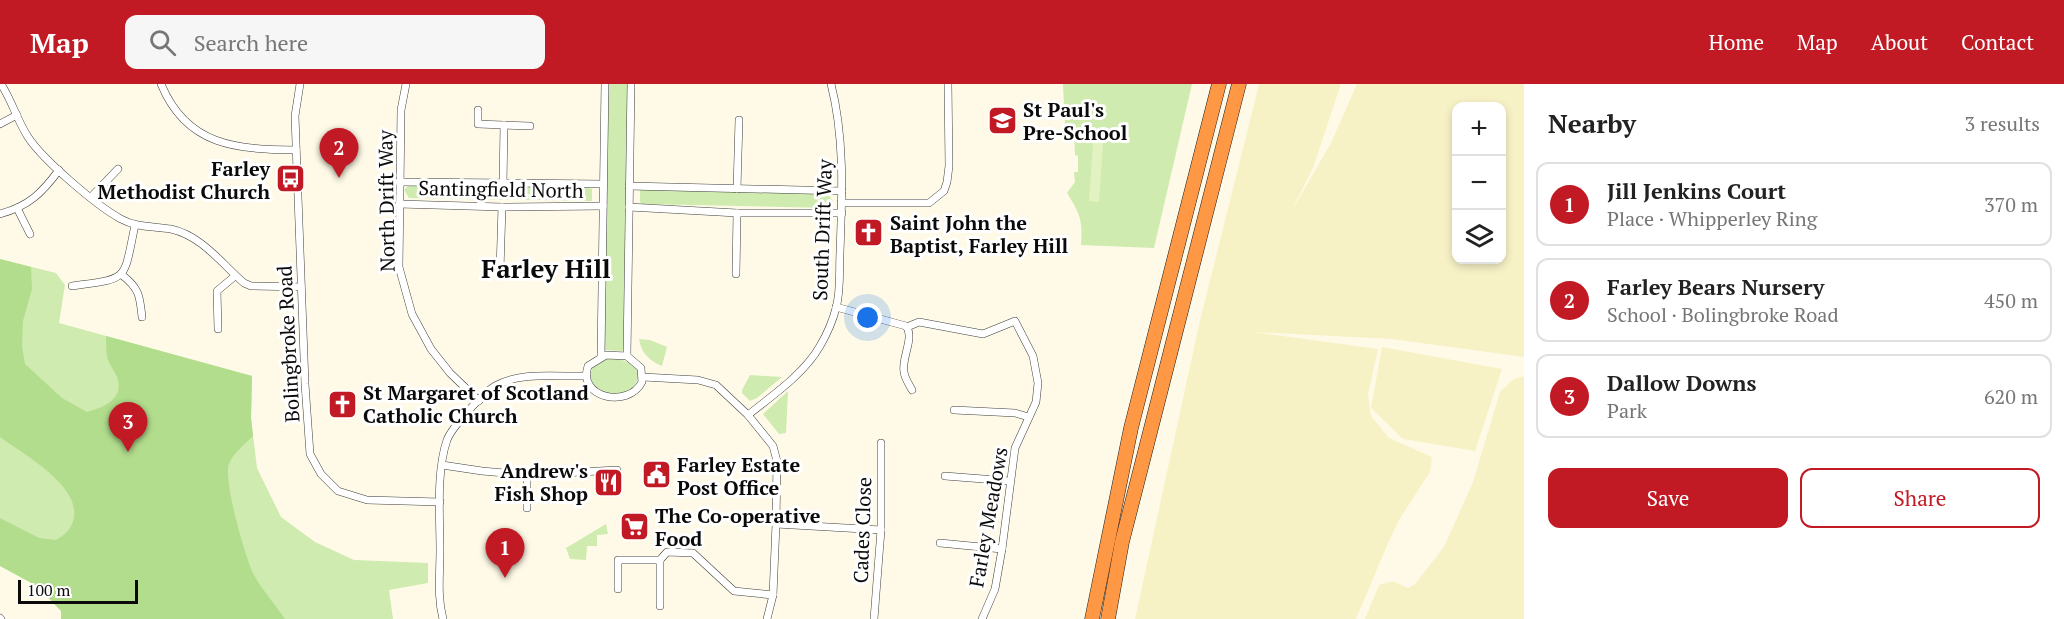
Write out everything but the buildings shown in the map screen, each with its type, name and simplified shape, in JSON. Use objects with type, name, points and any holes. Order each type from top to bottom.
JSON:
[{"type":"highway","points":[[1092,619],[1131,428],[1219,84]]},
{"type":"highway","points":[[1108,619],[1122,542],[1239,84]]},
{"type":"street","points":[[1,84],[28,137],[42,154],[91,197],[118,217],[135,225],[171,230],[192,237],[212,252],[235,276],[251,286],[301,287]]},
{"type":"street","points":[[160,84],[174,108],[186,122],[211,139],[250,149],[297,150]]},
{"type":"street","name":"Bolingbroke Road","points":[[300,84],[295,116],[310,454],[321,474],[338,491],[367,500],[440,502]]},
{"type":"street","name":"North Drift Way","points":[[406,84],[401,110],[399,267],[412,314],[431,349],[450,373],[479,401]]},
{"type":"street","points":[[601,356],[605,84]]},
{"type":"street","points":[[627,356],[631,84]]},
{"type":"street","name":"South Drift Way","points":[[748,415],[810,361],[826,335],[836,307],[839,294],[842,213],[841,133],[831,84]]},
{"type":"street","points":[[842,204],[928,203],[944,191],[949,166],[948,84]]},
{"type":"street","points":[[478,111],[478,123],[530,126]]},
{"type":"street","points":[[0,124],[17,115]]},
{"type":"street","points":[[737,189],[739,120]]},
{"type":"street","points":[[503,184],[504,125]]},
{"type":"street","points":[[91,197],[118,169]]},
{"type":"street","points":[[0,214],[35,199],[59,170]]},
{"type":"street","name":"Santingfield North","points":[[399,182],[603,184]]},
{"type":"street","points":[[629,186],[842,191]]},
{"type":"street","name":"Santingfield North","points":[[399,204],[502,207],[603,206]]},
{"type":"street","points":[[500,270],[502,207]]},
{"type":"street","points":[[629,207],[737,213],[842,213]]},
{"type":"street","points":[[17,208],[30,234]]},
{"type":"street","points":[[736,274],[737,213]]},
{"type":"street","points":[[72,286],[111,281],[122,274],[127,265],[135,225]]},
{"type":"street","points":[[122,274],[135,285],[139,294],[142,317]]},
{"type":"street","points":[[218,329],[218,291],[235,276]]},
{"type":"street","points":[[836,307],[903,324],[907,327],[909,333],[903,372],[912,390]]},
{"type":"street","name":"Farley Meadows","points":[[907,327],[919,322],[983,334],[1015,321],[1033,356],[1038,383],[1036,402],[1015,448],[995,589],[982,619]]},
{"type":"street","points":[[601,356],[627,356],[641,368],[643,377],[640,387],[631,394],[616,398],[594,391],[586,376],[588,366],[601,356]]},
{"type":"street","points":[[443,619],[438,593],[442,465],[447,440],[454,426],[494,386],[507,380],[586,376]]},
{"type":"street","points":[[643,377],[708,382],[722,390],[770,441],[776,454],[776,524],[773,595],[767,619]]},
{"type":"street","points":[[954,410],[1015,413],[1029,417]]},
{"type":"street","name":"Cades Close","points":[[874,619],[880,530],[881,443]]},
{"type":"street","points":[[442,465],[527,475],[617,470]]},
{"type":"street","points":[[527,475],[527,508]]},
{"type":"street","points":[[945,476],[1009,481]]},
{"type":"street","points":[[776,524],[880,530]]},
{"type":"street","points":[[940,543],[1002,549]]},
{"type":"street","points":[[660,606],[660,560],[667,552],[693,553],[734,591],[773,595]]},
{"type":"street","points":[[618,589],[618,560],[660,560]]},
{"type":"shaded area","points":[[1259,84],[1341,84],[1313,168],[1291,212],[1331,143],[1357,84],[1524,84],[1524,357],[1391,339],[1254,332],[1378,349],[1368,395],[1371,416],[1389,438],[1432,457],[1430,472],[1399,520],[1356,619],[1135,619],[1200,320]]},
{"type":"shaded area","points":[[1382,347],[1502,369],[1475,451],[1403,439],[1371,408]]},
{"type":"shaded area","points":[[1524,376],[1524,619],[1365,619],[1379,585],[1393,581],[1408,588],[1415,584],[1444,547],[1473,482],[1500,392],[1514,379]]},
{"type":"green space","points":[[606,84],[628,84],[625,351],[604,350]]},
{"type":"green space","points":[[1063,84],[1192,84],[1154,248],[1081,245],[1080,217],[1067,193],[1075,182],[1074,172],[1078,172],[1078,156],[1075,155],[1074,128],[1065,127]]},
{"type":"green space","points":[[1094,129],[1104,130],[1099,202],[1089,201]]},
{"type":"green space","points":[[410,184],[589,188],[592,189],[592,201],[409,198],[404,190]]},
{"type":"green space","points":[[640,190],[827,193],[833,201],[828,208],[642,204]]},
{"type":"green space","points":[[0,259],[56,273],[65,285],[59,323],[252,376],[251,418],[257,468],[281,517],[315,542],[354,560],[428,563],[428,583],[389,590],[393,619],[61,619],[61,611],[37,586],[0,566]]},
{"type":"green space","points":[[0,259],[31,267],[32,289],[23,321],[22,346],[25,364],[62,398],[87,412],[106,405],[118,391],[117,377],[107,356],[106,336],[252,376],[253,436],[229,464],[229,485],[240,535],[253,573],[285,619],[61,619],[61,611],[37,586],[0,566],[0,518],[39,538],[56,540],[69,530],[74,514],[72,501],[52,475],[0,437]]},
{"type":"green space","points":[[639,339],[650,340],[667,347],[662,366],[647,356]]},
{"type":"green space","points":[[608,358],[625,361],[635,367],[638,375],[636,383],[630,390],[620,394],[609,394],[598,389],[591,380],[592,368]]},
{"type":"green space","points":[[750,375],[782,377],[750,401],[742,390]]},
{"type":"green space","points":[[788,391],[786,433],[779,434],[763,414]]},
{"type":"green space","points":[[606,524],[608,534],[597,535],[597,546],[587,546],[586,560],[570,559],[566,548]]},
{"type":"place","name":"St Paul's Pre-School","points":[[1002,120]]},
{"type":"place","name":"Farley Bears Nursery","points":[[339,178]]},
{"type":"place","name":"Farley Methodist Church","points":[[291,179]]},
{"type":"place","name":"Saint John the Baptist, Farley Hill","points":[[869,233]]},
{"type":"place","name":"St Margaret of Scotland Catholic Church","points":[[342,404]]},
{"type":"place","name":"Dallow Downs","points":[[128,452]]},
{"type":"place","name":"Farley Estate Post Office","points":[[656,475]]},
{"type":"place","name":"Andrew's Fish Shop","points":[[609,482]]},
{"type":"place","name":"The Co-operative Food","points":[[634,527]]},
{"type":"place","name":"Jill Jenkins Court","points":[[505,578]]},
{"type":"district","name":"Farley Hill","points":[[546,268]]}]
